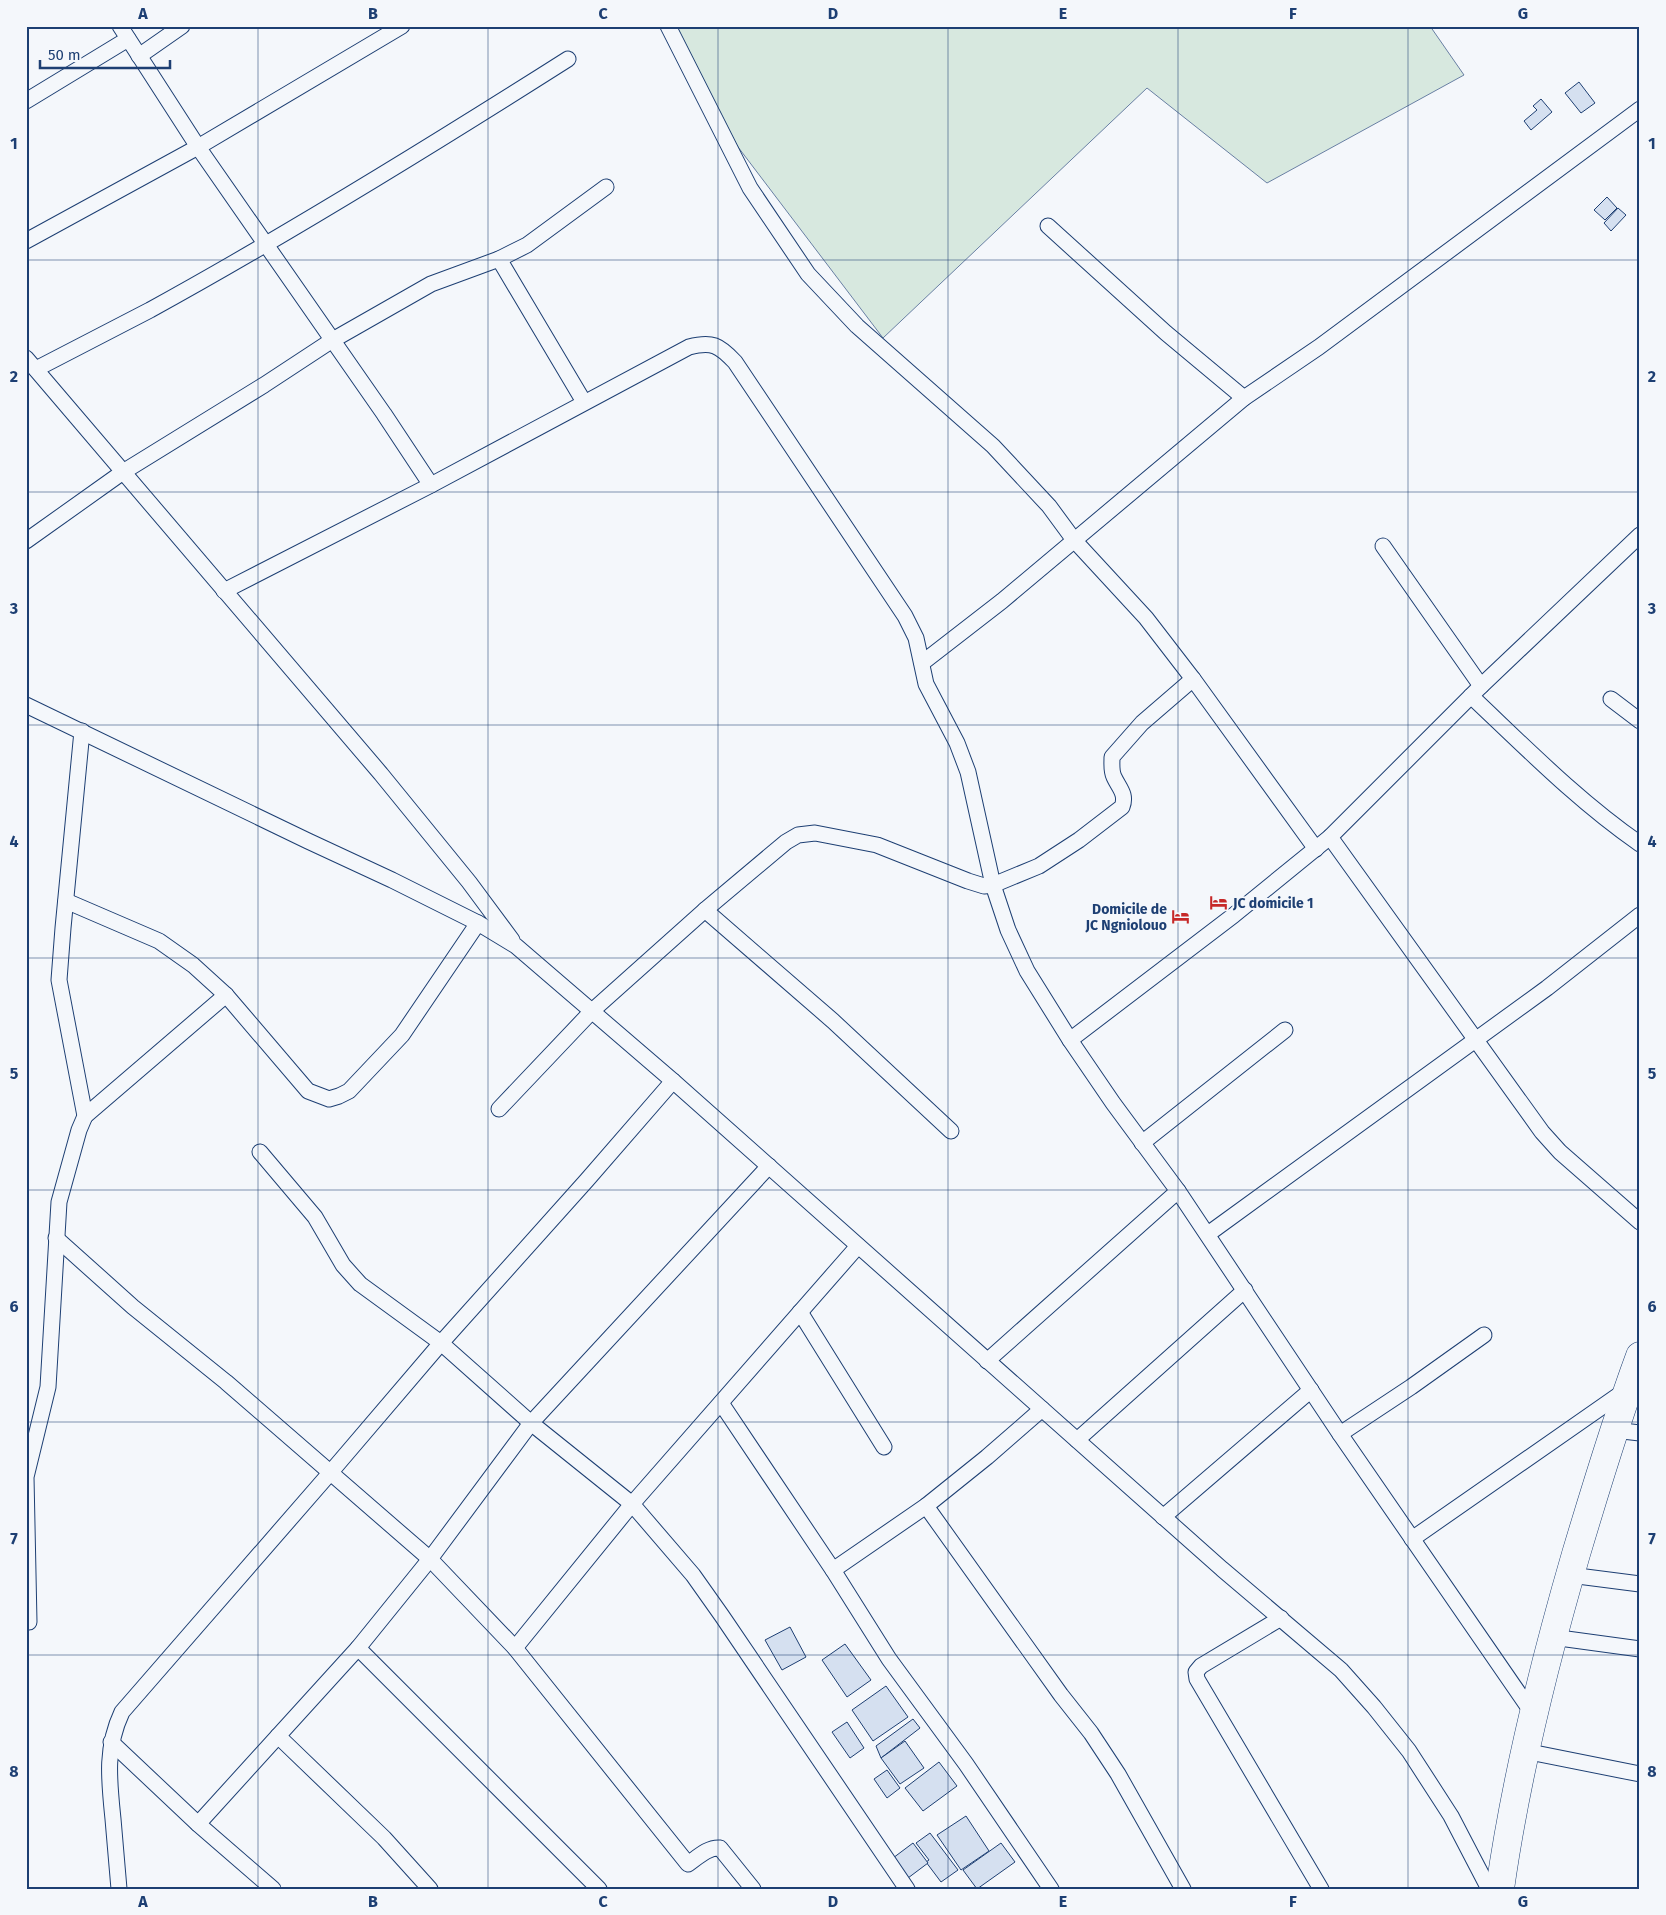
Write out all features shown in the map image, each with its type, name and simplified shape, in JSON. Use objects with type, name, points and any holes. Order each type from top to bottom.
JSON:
[{"type":"highway","points":[[1500,1889],[1525,1752],[1552,1637],[1570,1575],[1627,1431],[1628,1389],[1640,1356]]},
{"type":"street","points":[[139,56],[182,26]]},
{"type":"street","points":[[26,241],[198,147],[402,26]]},
{"type":"street","points":[[668,26],[750,188],[808,274],[856,326],[993,446],[1049,506],[1074,540],[1146,618],[1193,679],[1316,849]]},
{"type":"street","points":[[26,100],[124,32],[198,147],[331,341],[384,414],[430,485]]},
{"type":"street","points":[[516,946],[469,882],[387,782],[31,364],[150,309],[264,244],[484,112],[568,59]]},
{"type":"street","points":[[922,663],[1002,601],[1244,398],[1319,347],[1640,109]]},
{"type":"street","points":[[26,541],[123,472],[264,385],[331,341],[431,284],[499,259],[527,245],[606,187]]},
{"type":"street","points":[[1048,226],[1166,333],[1244,398]]},
{"type":"street","points":[[499,259],[584,402]]},
{"type":"street","points":[[224,592],[689,347],[702,343],[715,344],[726,353],[735,362],[905,616],[916,638],[926,684],[957,743],[968,772],[993,885],[1008,930],[1027,971],[1070,1040],[1208,1234],[1340,1434],[1533,1714]]},
{"type":"street","points":[[1070,1040],[1234,915],[1330,837],[1476,691],[1640,535]]},
{"type":"street","points":[[1383,546],[1476,691],[1569,789],[1608,822],[1640,844]]},
{"type":"street","points":[[499,1109],[592,1011],[705,910],[786,842],[798,835],[815,833],[877,845],[968,882],[984,886],[993,885],[1039,866],[1060,853],[1122,806],[1124,800],[1123,792],[1113,776],[1112,757],[1142,722],[1193,679]]},
{"type":"street","points":[[1611,699],[1640,721]]},
{"type":"street","points":[[26,705],[478,923],[516,946],[673,1081],[1162,1517],[1341,1670],[1374,1706],[1409,1751],[1451,1816],[1490,1889]]},
{"type":"street","points":[[82,731],[59,980],[85,1116]]},
{"type":"street","points":[[1330,837],[1542,1132],[1560,1152],[1640,1222]]},
{"type":"street","points":[[66,901],[159,940],[193,965],[226,995],[308,1091],[329,1099],[349,1090],[402,1035],[478,923]]},
{"type":"street","points":[[705,910],[833,1021],[951,1131]]},
{"type":"street","points":[[1208,1234],[1547,988],[1640,915]]},
{"type":"street","points":[[29,1622],[26,1477],[48,1387],[59,1202],[79,1130],[85,1116],[226,995]]},
{"type":"street","points":[[1142,1142],[1285,1030]]},
{"type":"street","points":[[119,1889],[109,1775],[111,1742],[114,1728],[122,1712],[441,1343],[673,1081]]},
{"type":"street","points":[[260,1152],[315,1217],[343,1265],[360,1284],[441,1343],[531,1423],[632,1504],[693,1575],[907,1889]]},
{"type":"street","points":[[198,1824],[358,1648],[430,1559],[531,1423],[769,1166]]},
{"type":"street","points":[[987,1360],[1178,1191]]},
{"type":"street","points":[[56,1238],[133,1307],[226,1382],[430,1559],[515,1648],[688,1864],[706,1852],[720,1848],[753,1889]]},
{"type":"street","points":[[515,1648],[632,1504],[858,1246]]},
{"type":"street","points":[[1077,1440],[1245,1290]]},
{"type":"street","points":[[800,1312],[884,1447]]},
{"type":"street","points":[[1340,1434],[1484,1335]]},
{"type":"street","points":[[1412,1539],[1628,1389]]},
{"type":"street","points":[[1162,1517],[1311,1390]]},
{"type":"street","points":[[721,1403],[833,1570],[889,1659],[966,1764],[1050,1889]]},
{"type":"street","points":[[833,1570],[926,1506],[987,1457],[1042,1409]]},
{"type":"street","points":[[926,1506],[1091,1733],[1118,1774],[1183,1889]]},
{"type":"street","points":[[1570,1575],[1640,1584]]},
{"type":"street","points":[[1281,1618],[1201,1666],[1196,1672],[1197,1679],[1321,1889]]},
{"type":"street","points":[[1552,1637],[1640,1648]]},
{"type":"street","points":[[358,1648],[599,1889]]},
{"type":"street","points":[[278,1736],[384,1838],[430,1889]]},
{"type":"street","points":[[111,1742],[198,1824],[273,1889]]},
{"type":"street","points":[[1525,1752],[1640,1774]]},
{"type":"shaded area","points":[[669,26],[1430,26],[1464,75],[1267,183],[1147,88],[883,338],[738,147]]},
{"type":"building","points":[[1579,82],[1595,103],[1581,113],[1565,93]]},
{"type":"building","points":[[1541,99],[1552,112],[1531,130],[1524,121],[1537,110],[1533,106]]},
{"type":"building","points":[[1607,197],[1617,208],[1605,220],[1594,210]]},
{"type":"building","points":[[1618,208],[1626,215],[1611,231],[1604,223]]},
{"type":"building","points":[[790,1627],[806,1657],[782,1670],[765,1640]]},
{"type":"building","points":[[845,1644],[871,1680],[847,1697],[822,1660]]},
{"type":"building","points":[[886,1686],[908,1717],[873,1741],[852,1710]]},
{"type":"building","points":[[913,1719],[920,1728],[881,1758],[876,1746]]},
{"type":"building","points":[[847,1722],[864,1748],[850,1758],[832,1732]]},
{"type":"building","points":[[905,1741],[924,1768],[900,1784],[881,1758]]},
{"type":"building","points":[[939,1762],[957,1786],[923,1811],[905,1788]]},
{"type":"building","points":[[887,1770],[900,1788],[887,1798],[874,1779]]},
{"type":"building","points":[[966,1816],[989,1851],[961,1870],[937,1835]]},
{"type":"building","points":[[930,1833],[958,1870],[941,1882],[926,1862],[929,1860],[916,1843]]},
{"type":"building","points":[[913,1843],[928,1863],[904,1881],[889,1861]]},
{"type":"building","points":[[1001,1843],[1015,1862],[977,1889],[963,1870]]},
{"type":"place","name":"JC domicile 1","points":[[1219,903]]},
{"type":"place","name":"Domicile de JC Ngniolouo","points":[[1181,917]]}]
